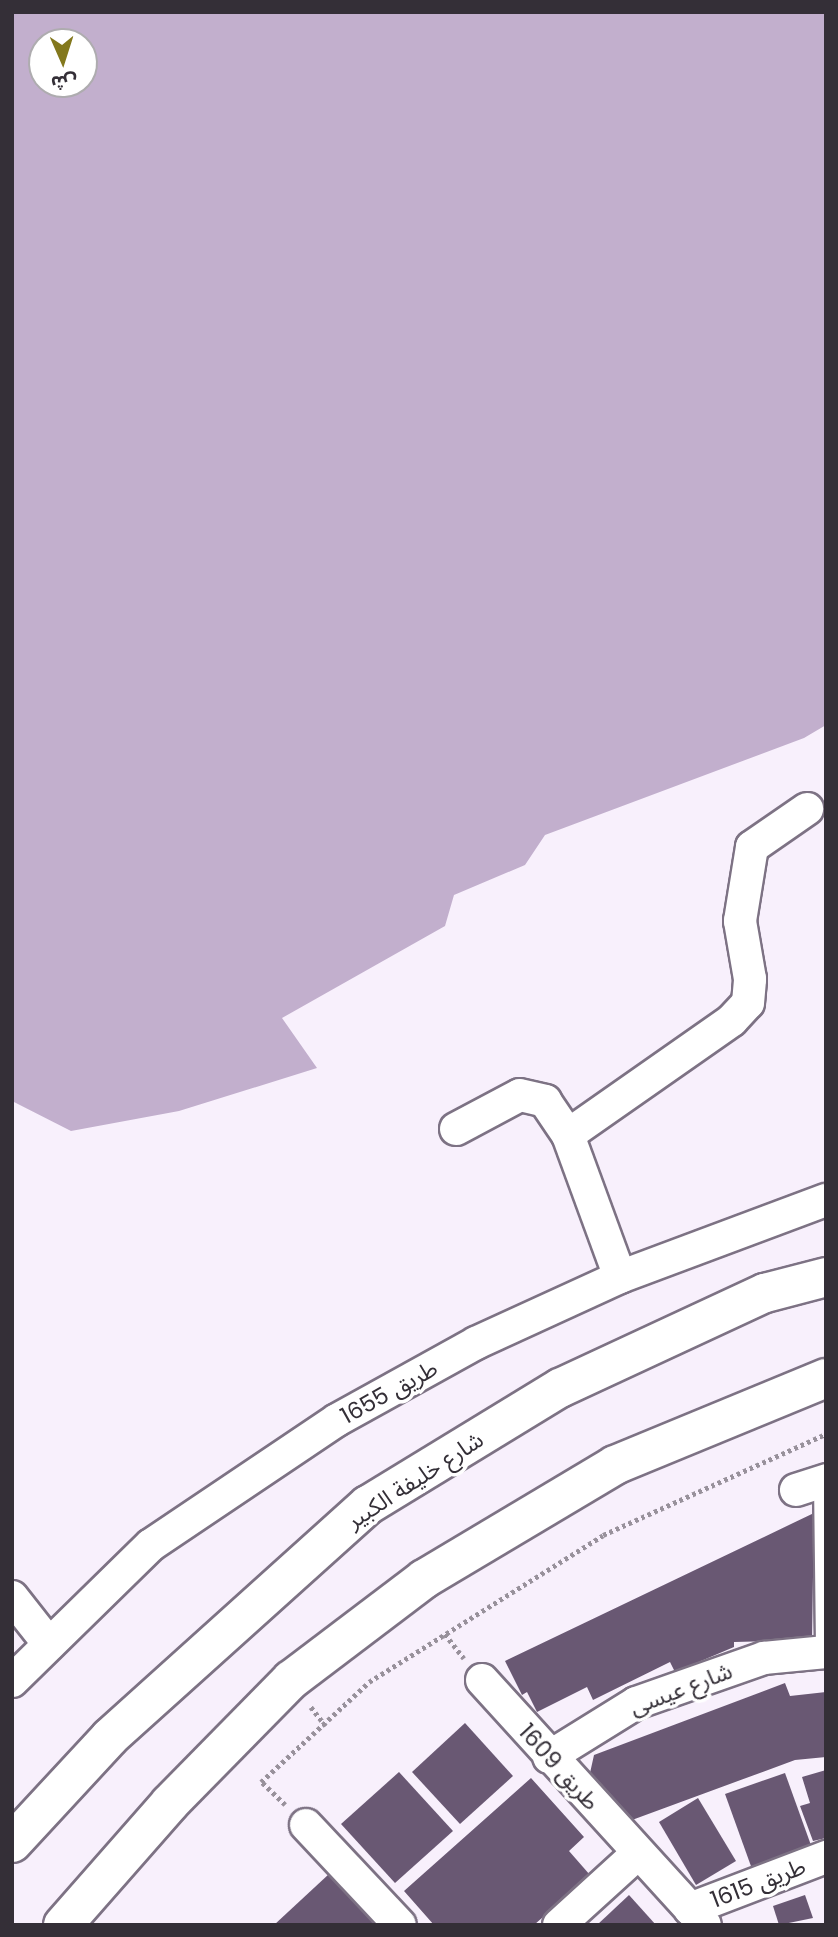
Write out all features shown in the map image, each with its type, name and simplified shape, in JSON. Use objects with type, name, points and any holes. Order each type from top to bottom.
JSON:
[{"type":"main road","name":"شارع خليفة الكبير","points":[[12,1843],[110,1737],[368,1506],[560,1388],[765,1293],[826,1277]]},
{"type":"main road","points":[[63,1925],[170,1803],[291,1680],[424,1579],[615,1465],[826,1378]]},
{"type":"street","points":[[568,1135],[732,1020],[748,1003],[750,979],[740,921],[752,847],[807,809]]},
{"type":"street","points":[[456,1129],[520,1095],[530,1094],[545,1101],[568,1135],[620,1277]]},
{"type":"street","name":"طريق 1655","points":[[12,1681],[151,1545],[337,1420],[476,1343],[620,1277],[826,1200]]},
{"type":"street","points":[[12,1597],[50,1644]]},
{"type":"street","name":"شارع عيسى","points":[[549,1757],[636,1703],[764,1658],[825,1652]]},
{"type":"street","name":"طريق 1609","points":[[482,1680],[549,1757],[697,1917]]},
{"type":"street","points":[[306,1825],[400,1925]]},
{"type":"street","points":[[559,1925],[637,1854]]},
{"type":"street","name":"طريق 1615","points":[[697,1917],[826,1857]]},
{"type":"lane","name":"شارع عيسى","points":[[815,1484],[825,1652]]},
{"type":"path","points":[[261,1782],[369,1682],[603,1535],[826,1434]]},
{"type":"shaded area","points":[[12,12],[826,12],[826,725],[804,738],[545,835],[525,865],[454,895],[445,926],[282,1018],[317,1068],[179,1111],[71,1131],[12,1101]]},
{"type":"building","points":[[814,1513],[812,1640],[734,1642],[734,1647],[675,1672],[670,1662],[593,1700],[587,1687],[537,1712],[527,1692],[522,1695],[505,1661]]},
{"type":"building","points":[[785,1683],[790,1696],[826,1692],[826,1757],[795,1760],[632,1820],[590,1773],[594,1755]]},
{"type":"building","points":[[465,1723],[513,1776],[460,1824],[412,1772]]},
{"type":"building","points":[[826,1770],[826,1838],[813,1841],[800,1806],[810,1803],[802,1777]]},
{"type":"building","points":[[399,1772],[453,1831],[395,1883],[341,1824]]},
{"type":"building","points":[[785,1773],[812,1848],[752,1869],[725,1794]]},
{"type":"building","points":[[531,1778],[584,1837],[569,1851],[590,1875],[534,1925],[434,1925],[404,1891]]},
{"type":"building","points":[[698,1798],[736,1861],[696,1885],[659,1822]]},
{"type":"building","points":[[329,1874],[376,1925],[274,1925]]},
{"type":"building","points":[[629,1895],[656,1925],[597,1925]]},
{"type":"building","points":[[805,1895],[813,1918],[779,1925],[773,1906]]}]
